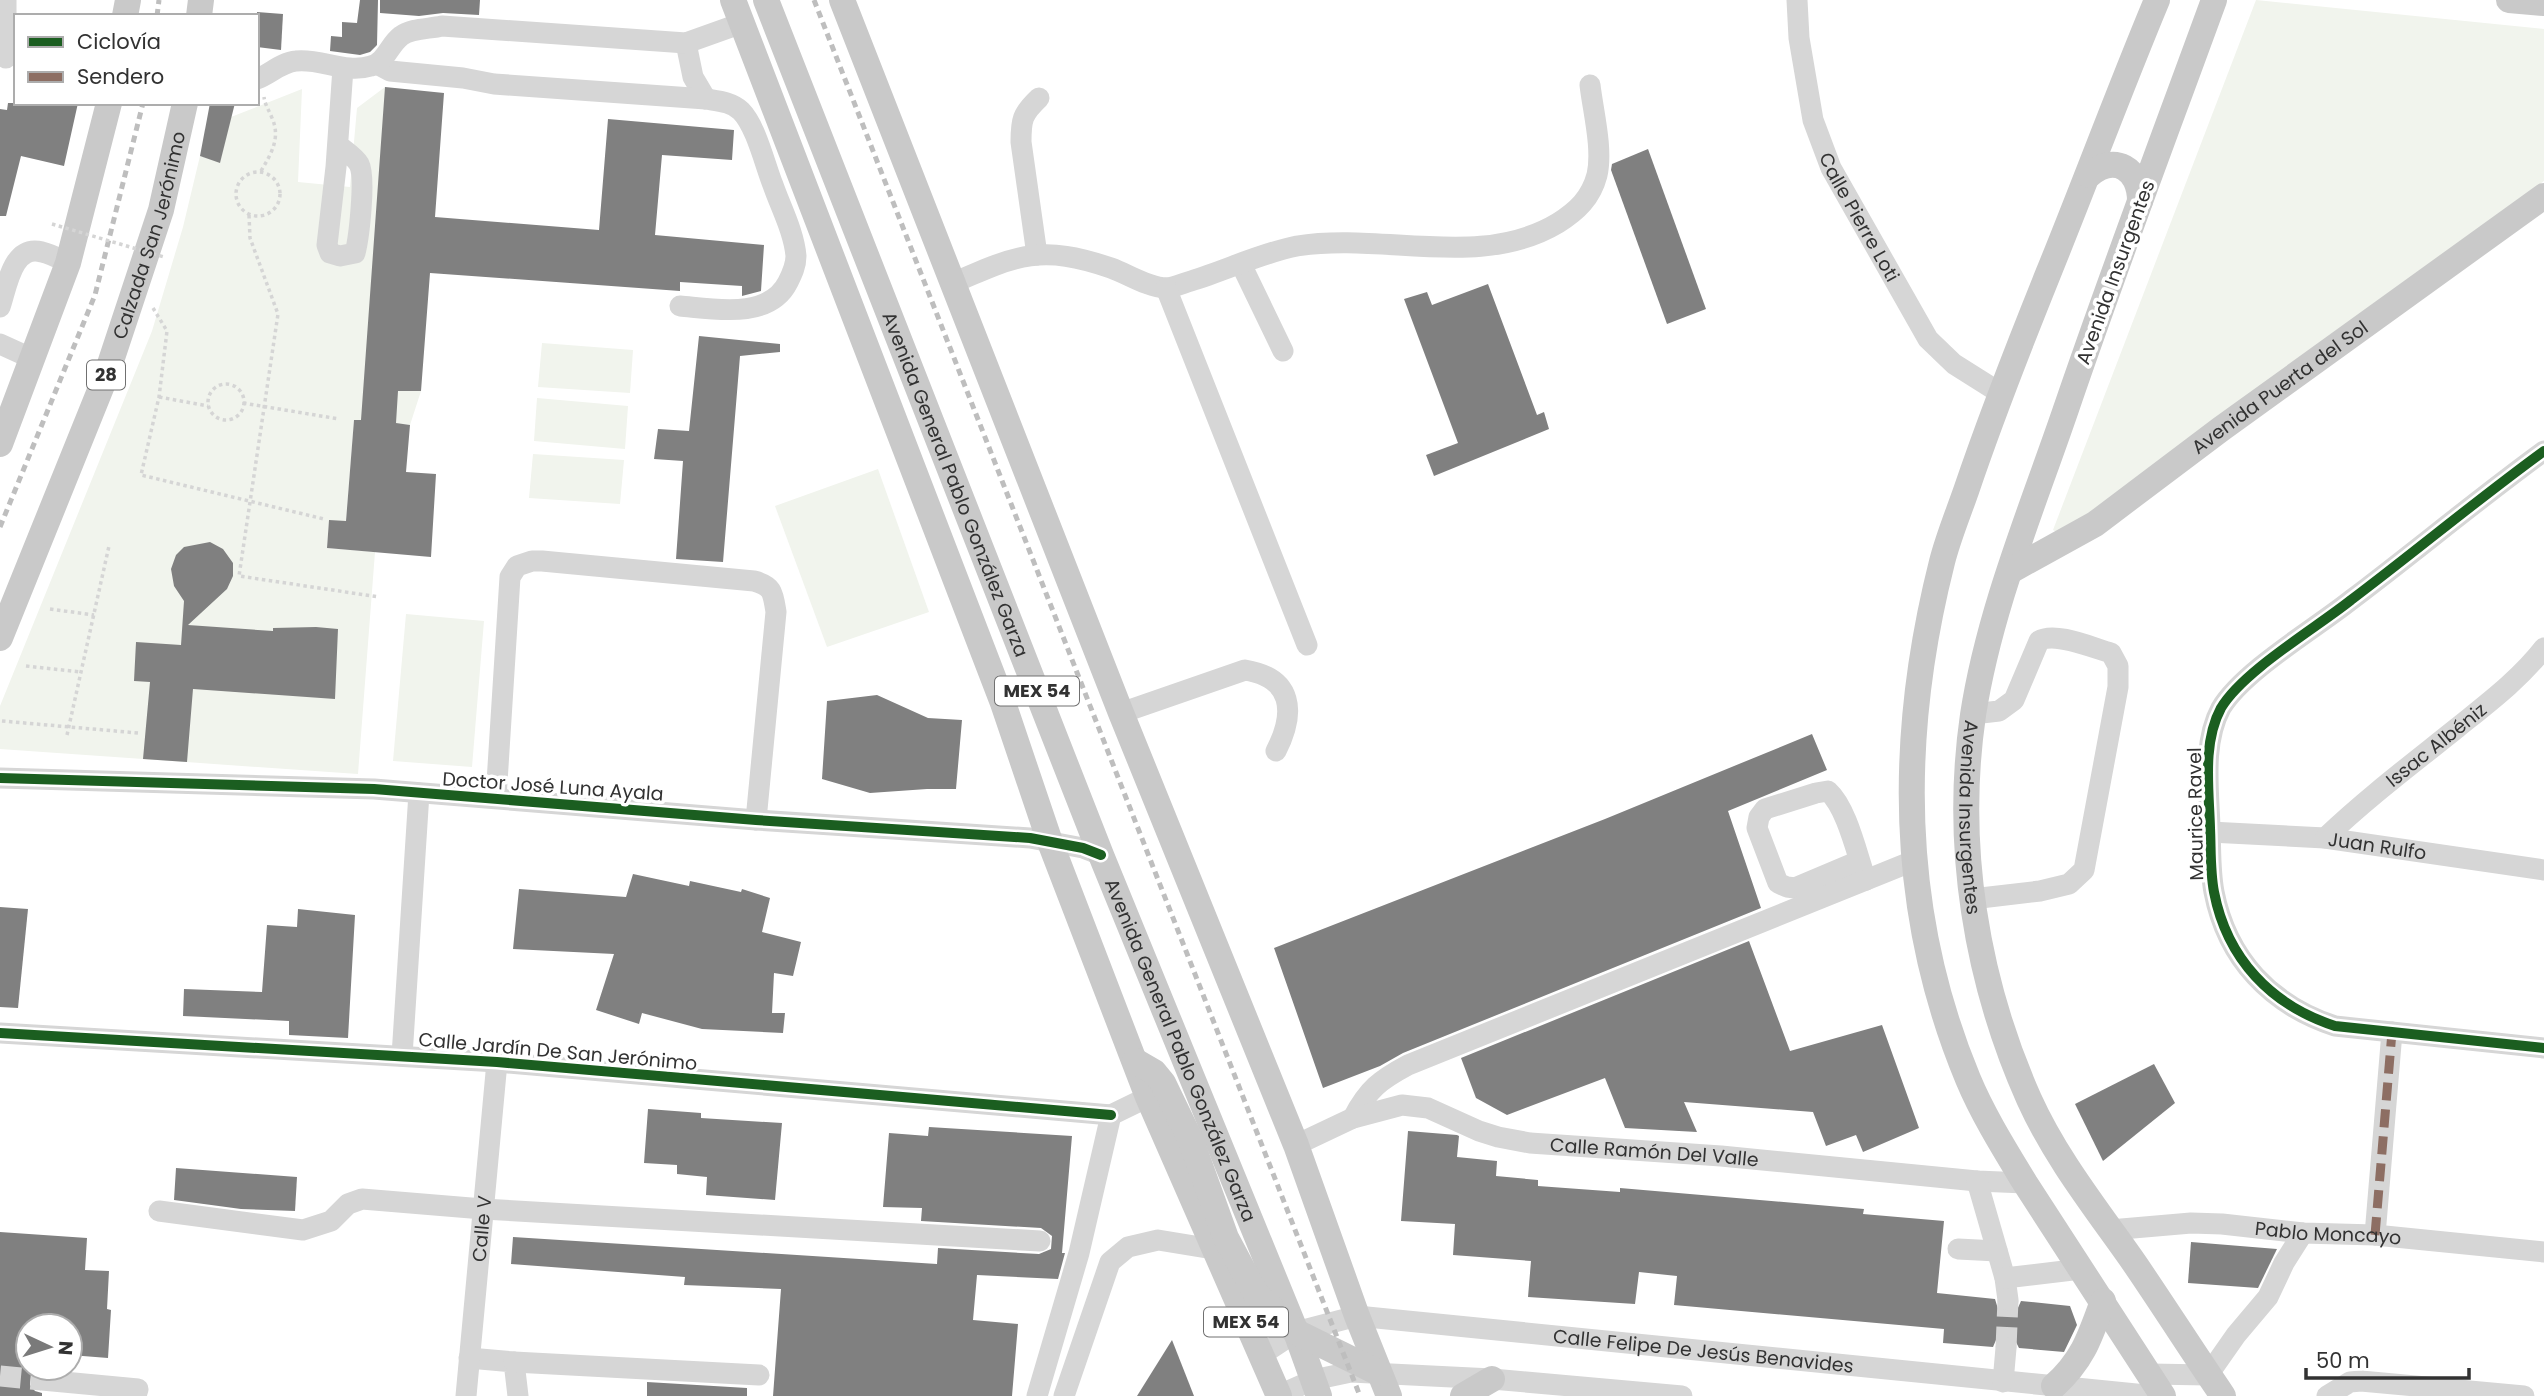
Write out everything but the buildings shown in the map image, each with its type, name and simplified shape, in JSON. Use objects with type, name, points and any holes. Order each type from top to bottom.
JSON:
[{"type":"main road","name":"Avenida General Pablo González Garza","points":[[766,0],[1101,855],[1296,1332],[1316,1388]]},
{"type":"main road","name":"MEX 54","points":[[842,0],[1121,713],[1296,1145],[1384,1385]]},
{"type":"main road","points":[[2157,0],[2000,393],[1943,558],[1930,613],[1910,772],[1913,862],[1938,992],[1969,1082],[2003,1148],[2157,1389]]},
{"type":"main road","name":"Avenida Insurgentes","points":[[2214,0],[2010,571],[1987,651],[1973,714],[1966,824],[1972,899],[1983,969],[2003,1031],[2030,1100],[2061,1158],[2216,1385]]},
{"type":"main road","points":[[2509,0],[2544,3]]},
{"type":"main road","name":"Avenida General Pablo González Garza","points":[[737,12],[1003,702],[1050,842],[1148,1097],[1279,1395]]},
{"type":"main road","points":[[0,444],[8,398],[33,359],[68,263],[108,105]]},
{"type":"main road","name":"Calzada San Jerónimo","points":[[0,637],[107,373],[161,210],[186,105]]},
{"type":"main road","points":[[2089,175],[2105,165],[2125,168],[2138,181],[2140,201]]},
{"type":"main road","name":"Avenida Puerta del Sol","points":[[2010,571],[2095,524],[2221,429],[2544,196]]},
{"type":"main road","points":[[1134,1060],[1154,1072],[1163,1083],[1191,1141],[1226,1238],[1256,1294],[1296,1332],[1384,1385]]},
{"type":"main road","points":[[2053,1386],[2071,1371],[2081,1356],[2103,1301]]},
{"type":"main road","points":[[1463,1396],[1492,1379]]},
{"type":"street","points":[[6,0],[6,58]]},
{"type":"street","name":"Calle Pierre Loti","points":[[1797,0],[1799,38],[1811,108],[1831,168],[1928,339],[1954,364],[2000,393]]},
{"type":"street","points":[[260,78],[294,61],[342,68],[368,68],[377,64],[401,36],[408,32],[442,26],[686,43],[737,12]]},
{"type":"street","points":[[686,43],[692,77],[706,99]]},
{"type":"street","points":[[377,64],[390,71],[463,78],[494,84],[706,99],[728,104],[741,112],[748,120],[793,242],[796,260],[785,288],[767,302],[733,310],[680,306]]},
{"type":"street","points":[[338,145],[342,68]]},
{"type":"street","points":[[953,282],[1010,259],[1054,254],[1093,263],[1166,288],[1299,246],[1365,242],[1469,247],[1517,240],[1542,232],[1583,206],[1597,174],[1597,139],[1590,85]]},
{"type":"street","points":[[1037,254],[1021,142],[1021,124],[1026,110],[1039,98]]},
{"type":"street","points":[[0,307],[16,260],[23,254],[41,251],[68,263]]},
{"type":"street","points":[[1241,264],[1283,351]]},
{"type":"street","points":[[1166,288],[1307,645]]},
{"type":"street","points":[[0,344],[33,359]]},
{"type":"street","name":"Maurice Ravel","points":[[2544,451],[2350,602],[2286,648],[2233,692],[2220,710],[2210,740],[2208,771],[2212,881],[2218,912],[2225,933],[2243,962],[2268,990],[2288,1006],[2335,1026],[2544,1048]]},
{"type":"street","points":[[496,799],[510,577],[517,566],[542,561],[754,581],[771,589],[776,612],[756,820]]},
{"type":"street","points":[[1972,899],[2040,891],[2069,884],[2084,870],[2114,715],[2118,666],[2110,653],[2065,639],[2045,638],[2039,641],[2014,700],[1999,711],[1973,714]]},
{"type":"street","name":"Issac Albéniz","points":[[2325,838],[2375,793],[2516,678],[2544,648]]},
{"type":"street","points":[[1121,713],[1245,670],[1259,673],[1272,678],[1283,690],[1288,706],[1283,737],[1276,751]]},
{"type":"street","name":"Doctor José Luna Ayala","points":[[0,778],[361,788],[1050,842],[1083,848],[1101,855]]},
{"type":"street","points":[[1862,871],[1837,800],[1828,791],[1765,809],[1759,817],[1757,828],[1778,883],[1787,887],[1795,888],[1862,871],[1913,862]]},
{"type":"street","points":[[402,1056],[419,793]]},
{"type":"street","name":"Juan Rulfo","points":[[2210,832],[2325,838],[2544,870]]},
{"type":"street","points":[[1353,1118],[1375,1085],[1408,1065],[1862,871]]},
{"type":"street","name":"Calle Jardín De San Jerónimo","points":[[0,1032],[497,1062],[1111,1115]]},
{"type":"street","points":[[2375,1236],[2392,1032]]},
{"type":"street","name":"Calle V","points":[[466,1396],[497,1062]]},
{"type":"street","points":[[1148,1097],[1111,1115],[1079,1253],[1039,1388],[1065,1392],[1110,1262],[1128,1247],[1145,1241],[1175,1241],[1213,1249]]},
{"type":"street","name":"Calle Ramón Del Valle","points":[[1296,1145],[1353,1118],[1402,1105],[1428,1108],[1489,1134],[1530,1143],[1721,1156],[1976,1181],[2025,1183]]},
{"type":"street","points":[[1976,1181],[2005,1278],[2008,1300]]},
{"type":"street","points":[[159,1211],[303,1230],[331,1221],[348,1204],[362,1199],[483,1209],[1040,1241]]},
{"type":"street","name":"Pablo Moncayo","points":[[2110,1230],[2192,1223],[2544,1252]]},
{"type":"street","points":[[2216,1385],[2236,1335],[2268,1297],[2284,1263],[2303,1233]]},
{"type":"street","points":[[1958,1249],[1997,1251]]},
{"type":"street","points":[[1079,1253],[1110,1262]]},
{"type":"street","points":[[2005,1278],[2081,1269]]},
{"type":"street","name":"Calle Felipe De Jesús Benavides","points":[[1261,1355],[1296,1332],[1357,1316],[2003,1382],[2157,1389],[2216,1385]]},
{"type":"street","points":[[2003,1382],[2006,1348]]},
{"type":"street","points":[[469,1358],[759,1375]]},
{"type":"street","points":[[514,1362],[518,1396]]},
{"type":"street","points":[[1279,1395],[1316,1388],[1351,1372],[1384,1385],[1492,1379],[1577,1391],[1682,1396]]},
{"type":"street","points":[[2327,1396],[2350,1382],[2361,1381],[2524,1396]]},
{"type":"street","points":[[63,1382],[138,1389],[135,1396]]},
{"type":"path","points":[[260,78],[265,105],[277,129],[271,154],[261,171]]},
{"type":"path","points":[[248,215],[263,216],[271,212],[279,200],[279,185],[274,178],[261,171],[254,171],[241,178],[235,191],[238,205],[248,215],[250,238],[278,314],[239,576],[379,597]]},
{"type":"path","points":[[52,224],[164,257]]},
{"type":"path","points":[[151,305],[167,331],[159,397],[141,475],[324,519]]},
{"type":"path","points":[[224,384],[240,391],[243,403],[239,414],[224,420],[214,415],[208,405],[213,389],[224,384]]},
{"type":"path","points":[[159,397],[208,405]]},
{"type":"path","points":[[243,403],[339,419]]},
{"type":"path","points":[[67,735],[109,546]]},
{"type":"path","points":[[50,609],[94,615]]},
{"type":"path","points":[[26,666],[81,672]]},
{"type":"path","points":[[2,721],[138,733]]},
{"type":"shaded area","points":[[2256,0],[2544,29],[2544,181],[2062,535],[2053,530]]},
{"type":"shaded area","points":[[385,87],[398,391],[421,391],[410,425],[354,420],[346,521],[329,521],[327,548],[375,552],[358,774],[0,749],[0,706],[152,331],[183,227],[200,156],[220,162],[231,117],[302,89],[298,182],[350,187],[357,108]]},
{"type":"shaded area","points":[[542,343],[633,350],[630,393],[538,387]]},
{"type":"shaded area","points":[[537,398],[628,406],[625,449],[534,441]]},
{"type":"shaded area","points":[[533,454],[624,460],[620,504],[529,498]]},
{"type":"shaded area","points":[[878,469],[929,612],[827,647],[775,506]]},
{"type":"shaded area","points":[[406,614],[484,621],[472,767],[393,761]]},
{"type":"tunnel","points":[[2006,1348],[2008,1300]]},
{"type":"tunnel","points":[[0,1376],[14,1377]]},
{"type":"railway","points":[[157,14],[159,0]]},
{"type":"railway","points":[[814,0],[1360,1396]]},
{"type":"railway","points":[[0,527],[95,295],[142,105]]},
{"type":"marked path","points":[[2375,1235],[2392,1032]]},
{"type":"cycle path","points":[[2544,451],[2246,679],[2221,708],[2211,736],[2208,767],[2212,876],[2220,916],[2241,958],[2272,992],[2291,1006],[2335,1026],[2544,1048]]},
{"type":"cycle path","points":[[0,778],[374,789],[756,820],[1030,838],[1083,848],[1101,855]]},
{"type":"cycle path","points":[[0,1033],[497,1062],[1111,1115]]}]
